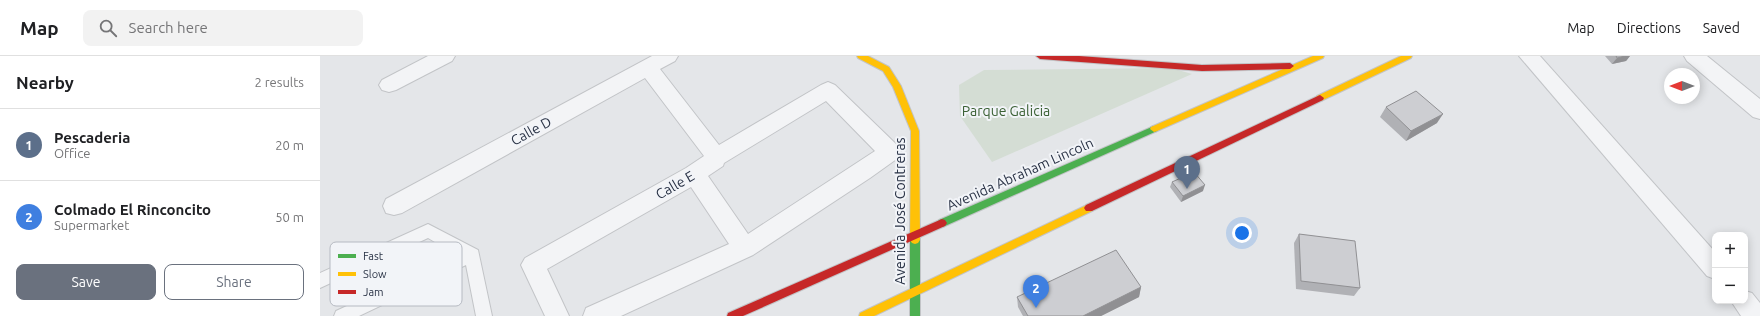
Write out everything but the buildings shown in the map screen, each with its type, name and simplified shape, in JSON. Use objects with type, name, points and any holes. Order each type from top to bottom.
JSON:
[{"type":"main road","name":"Avenida José Contreras","points":[[861,56],[886,69],[897,86],[915,131],[915,316]]},
{"type":"main road","points":[[1040,56],[1202,68],[1299,66]]},
{"type":"main road","points":[[864,316],[1408,56]]},
{"type":"main road","name":"Avenida Abraham Lincoln","points":[[732,316],[1299,66]]},
{"type":"street","points":[[389,85],[445,56]]},
{"type":"street","name":"Calle D","points":[[394,206],[668,56]]},
{"type":"street","points":[[1529,56],[1714,268]]},
{"type":"street","points":[[1694,56],[1760,112]]},
{"type":"street","points":[[648,67],[716,157]]},
{"type":"street","name":"Calle E","points":[[557,316],[533,265],[694,174],[714,162],[716,157],[828,90],[890,152],[862,172],[745,248]]},
{"type":"street","points":[[595,316],[745,248],[694,174]]},
{"type":"street","points":[[1746,304],[1756,316]]},
{"type":"lane","points":[[1106,56],[1299,66],[1322,56]]},
{"type":"lane","points":[[404,242],[428,231],[448,242]]},
{"type":"lane","points":[[462,250],[472,255]]},
{"type":"lane","points":[[462,260],[472,255]]},
{"type":"lane","points":[[472,255],[484,316]]},
{"type":"lane","points":[[320,281],[330,276]]},
{"type":"lane","points":[[342,316],[363,306]]},
{"type":"green space","name":"Parque Galicia","points":[[1171,68],[1192,74],[992,162],[960,116],[959,85],[984,70]]},
{"type":"traffic: fast","points":[[942,223],[1154,129]]},
{"type":"traffic: fast","points":[[915,240],[915,316]]},
{"type":"traffic: slow","points":[[861,56],[886,69],[897,86],[915,131],[915,240]]},
{"type":"traffic: slow","points":[[1154,129],[1320,56]]},
{"type":"traffic: slow","points":[[1320,98],[1408,56]]},
{"type":"traffic: slow","points":[[864,316],[1089,208]]},
{"type":"traffic: jam","points":[[1040,56],[1202,68],[1290,66]]},
{"type":"traffic: jam","points":[[1089,208],[1320,98]]},
{"type":"traffic: jam","points":[[732,316],[942,223]]},
{"type":"place","name":"Pescaderia","points":[[1187,189]]},
{"type":"place","name":"Colmado El Rinconcito","points":[[1036,308]]}]
